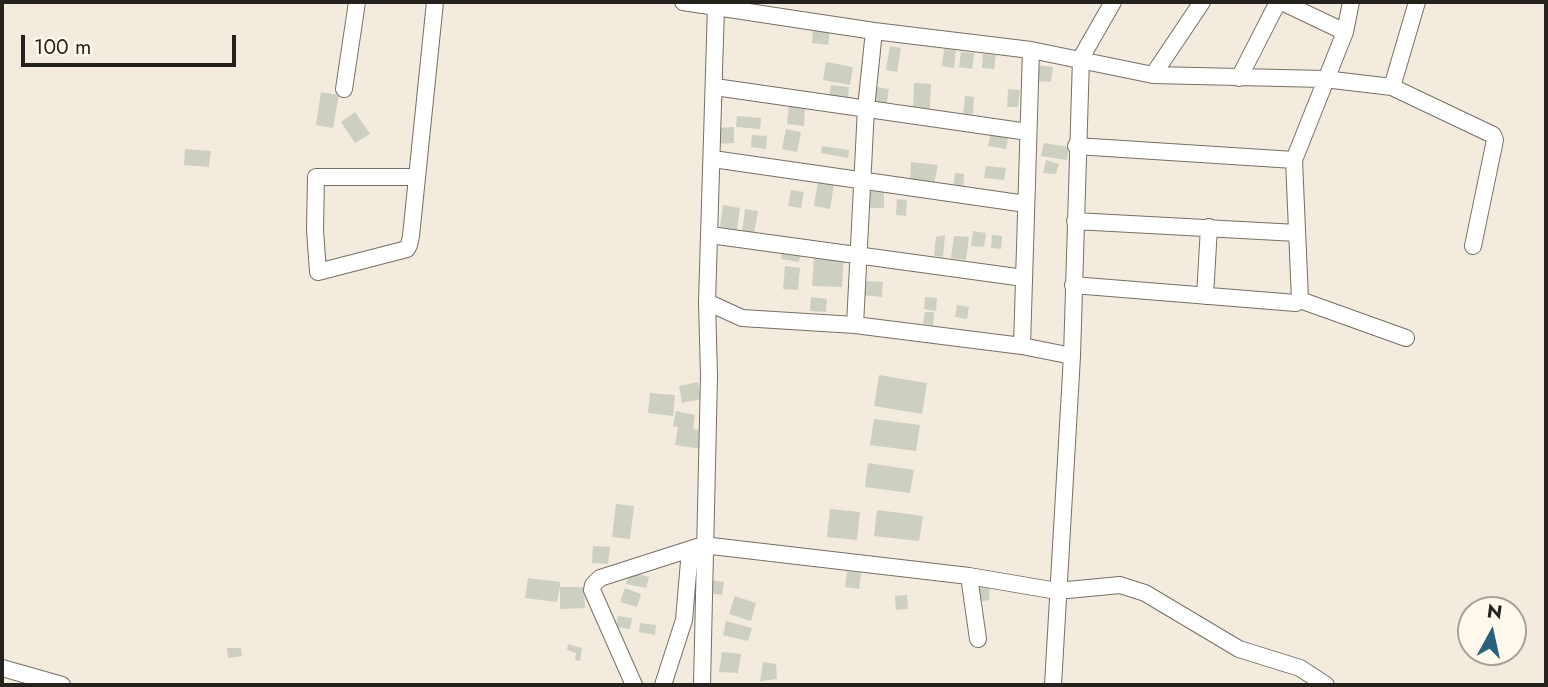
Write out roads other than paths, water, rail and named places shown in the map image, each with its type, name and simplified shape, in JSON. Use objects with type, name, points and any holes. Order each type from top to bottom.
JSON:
[{"type":"street","points":[[344,89],[357,2]]},
{"type":"street","points":[[417,177],[316,177],[314,230],[318,272],[407,249],[417,177],[435,2]]},
{"type":"street","points":[[683,2],[874,31],[1031,50],[1081,58],[1153,75],[1324,79],[1392,88],[1493,135],[1495,140],[1472,246]]},
{"type":"street","points":[[1053,685],[1072,356],[1076,146],[1081,58],[1113,2]]},
{"type":"street","points":[[1153,75],[1202,2]]},
{"type":"street","points":[[1239,78],[1280,2],[1345,32]]},
{"type":"street","points":[[1300,300],[1294,160],[1324,79],[1345,32],[1351,2]]},
{"type":"street","points":[[1392,88],[1417,2]]},
{"type":"street","points":[[663,685],[684,620],[696,548],[709,376],[707,302],[716,6]]},
{"type":"street","points":[[855,325],[866,108],[874,31]]},
{"type":"street","points":[[1022,346],[1031,50]]},
{"type":"street","points":[[715,87],[1028,132]]},
{"type":"street","points":[[1076,146],[1294,160]]},
{"type":"street","points":[[713,159],[862,178],[1026,204]]},
{"type":"street","points":[[1075,220],[1297,233]]},
{"type":"street","points":[[1205,296],[1209,228]]},
{"type":"street","points":[[709,236],[1024,278]]},
{"type":"street","points":[[1073,285],[1296,303],[1300,300]]},
{"type":"street","points":[[1300,300],[1406,338]]},
{"type":"street","points":[[707,302],[741,318],[855,325],[1022,346],[1072,356]]},
{"type":"street","points":[[696,548],[702,685]]},
{"type":"street","points":[[634,685],[593,585],[600,578],[696,548],[969,576],[1057,591],[1120,584],[1145,593],[1239,649],[1300,668],[1326,685]]},
{"type":"street","points":[[969,576],[978,639]]},
{"type":"street","points":[[2,668],[62,685]]}]
